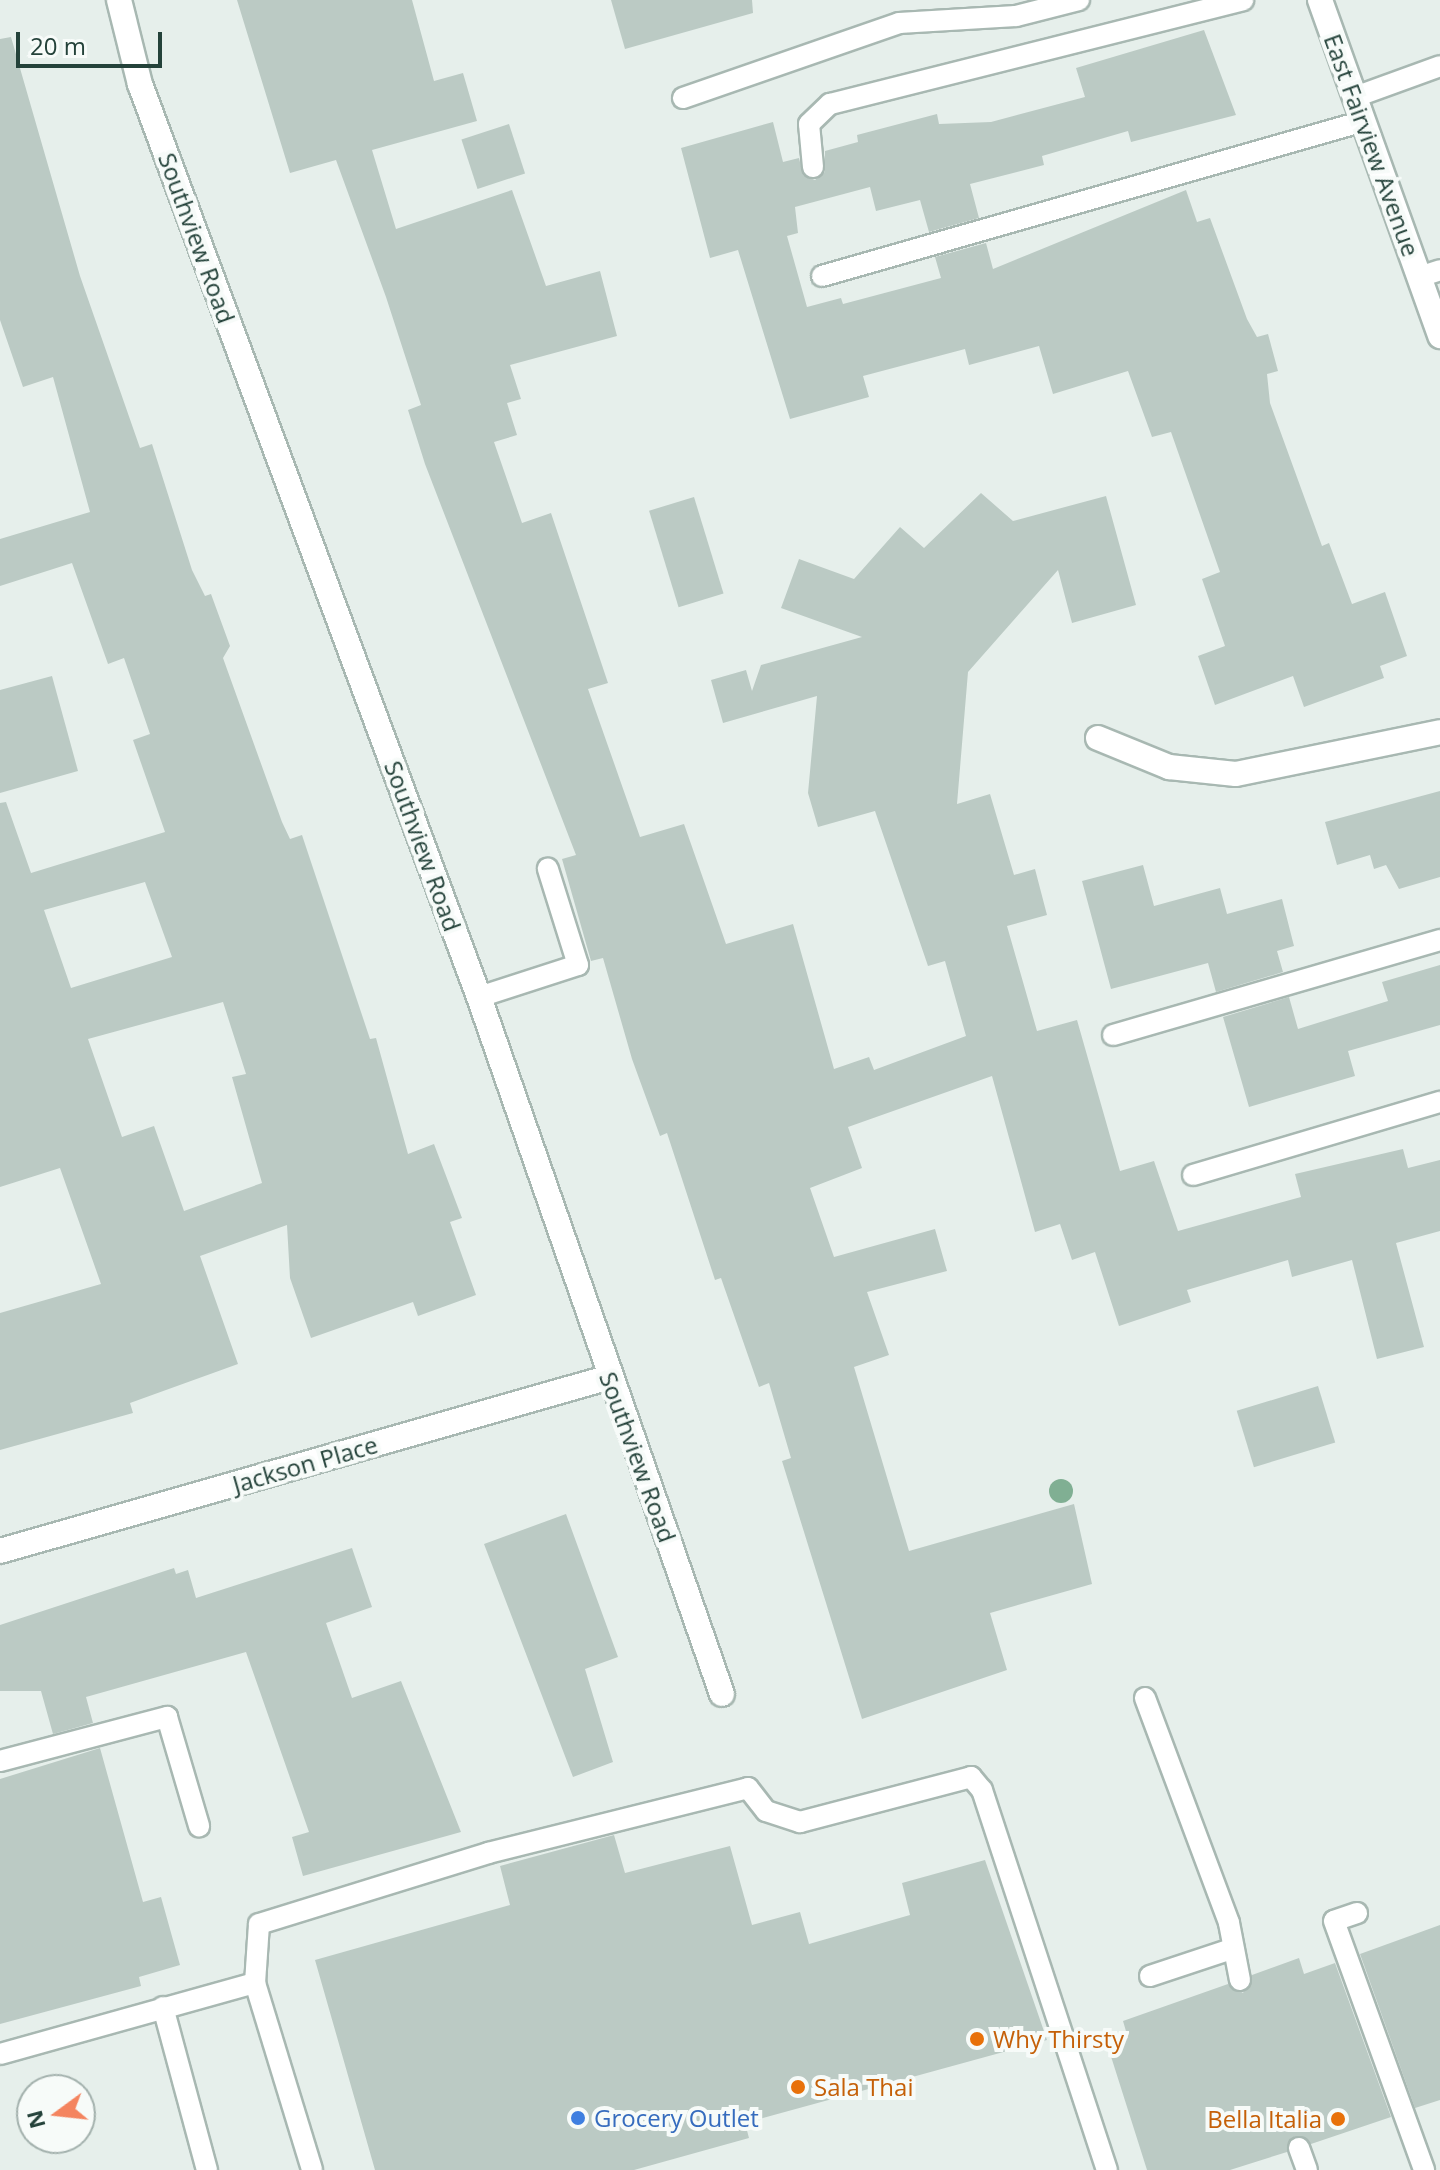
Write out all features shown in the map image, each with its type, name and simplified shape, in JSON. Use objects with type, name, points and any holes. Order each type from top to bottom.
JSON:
[{"type":"street","name":"Southview Road","points":[[119,0],[140,84],[479,997],[722,1694]]},
{"type":"street","name":"East Fairview Avenue","points":[[1320,0],[1364,121],[1429,273],[1440,336]]},
{"type":"street","points":[[1098,738],[1169,767],[1236,774],[1440,732]]},
{"type":"street","name":"Jackson Place","points":[[0,1551],[610,1377]]},
{"type":"lane","points":[[683,98],[899,23],[1016,16],[1079,0]]},
{"type":"lane","points":[[813,167],[809,124],[830,104],[1243,0]]},
{"type":"lane","points":[[1355,97],[1440,66]]},
{"type":"lane","points":[[822,276],[1364,121]]},
{"type":"lane","points":[[479,997],[578,965],[548,869]]},
{"type":"lane","points":[[1113,1035],[1440,940]]},
{"type":"lane","points":[[1193,1175],[1440,1102]]},
{"type":"lane","points":[[1145,1698],[1229,1923],[1231,1949],[1240,1980]]},
{"type":"lane","points":[[0,1761],[167,1717],[199,1826]]},
{"type":"lane","points":[[312,2170],[255,1983],[259,1924],[488,1853],[748,1788],[766,1811],[800,1822],[971,1777],[982,1790],[1107,2170]]},
{"type":"lane","points":[[1357,1913],[1334,1921],[1424,2170]]},
{"type":"lane","points":[[1150,1976],[1231,1949]]},
{"type":"lane","points":[[0,2054],[255,1983]]},
{"type":"lane","points":[[163,2007],[207,2170]]},
{"type":"lane","points":[[1299,2148],[1307,2170]]},
{"type":"building","points":[[237,0],[412,0],[434,81],[463,73],[477,121],[372,150],[396,229],[512,190],[546,286],[600,271],[617,336],[510,365],[521,399],[507,403],[517,435],[494,442],[522,523],[551,513],[608,683],[588,689],[640,837],[684,824],[726,944],[793,924],[834,1069],[869,1057],[874,1070],[966,1036],[945,961],[928,966],[875,811],[818,827],[808,793],[817,696],[723,723],[711,680],[746,670],[752,691],[761,665],[862,637],[781,608],[799,559],[854,579],[900,527],[924,548],[981,493],[1013,521],[1106,496],[1136,605],[1072,623],[1058,570],[968,672],[957,804],[990,794],[1014,875],[1035,869],[1047,915],[1007,926],[1037,1031],[1077,1020],[1120,1171],[1154,1161],[1178,1231],[1301,1197],[1295,1174],[1403,1149],[1408,1168],[1440,1160],[1440,1231],[1396,1243],[1424,1347],[1377,1359],[1352,1260],[1292,1277],[1288,1260],[1187,1290],[1191,1302],[1119,1326],[1095,1252],[1072,1260],[1060,1224],[1035,1232],[992,1076],[848,1127],[862,1168],[810,1188],[834,1257],[935,1229],[947,1271],[867,1292],[889,1355],[854,1367],[909,1551],[1074,1504],[1092,1584],[990,1613],[1007,1670],[862,1719],[782,1461],[791,1458],[769,1383],[759,1387],[721,1278],[715,1280],[667,1133],[660,1136],[632,1059],[603,958],[591,961],[562,859],[576,855],[425,464],[408,410],[421,405],[386,297],[336,160],[290,173]]},
{"type":"building","points":[[611,0],[752,0],[753,13],[625,49]]},
{"type":"building","points":[[1204,30],[1236,115],[1131,142],[1128,131],[1042,156],[1044,165],[970,184],[979,218],[929,232],[920,200],[876,211],[870,187],[795,207],[798,233],[787,236],[807,307],[841,298],[843,304],[941,278],[935,257],[986,243],[993,269],[1186,190],[1197,222],[1210,218],[1247,319],[1257,337],[1268,334],[1278,371],[1267,374],[1270,403],[1322,546],[1329,543],[1352,604],[1385,592],[1407,656],[1380,666],[1384,678],[1304,707],[1293,676],[1215,705],[1198,656],[1225,646],[1202,579],[1220,572],[1171,432],[1152,437],[1128,371],[1053,394],[1039,346],[969,365],[965,349],[863,376],[869,397],[790,419],[738,250],[710,258],[681,148],[773,122],[783,162],[799,158],[803,175],[815,180],[825,172],[825,151],[858,142],[857,135],[937,114],[939,124],[991,122],[1085,97],[1076,68]]},
{"type":"building","points":[[11,37],[80,276],[140,448],[152,444],[192,570],[205,596],[211,594],[230,646],[223,658],[282,822],[290,839],[302,835],[370,1039],[376,1038],[408,1154],[434,1144],[462,1218],[450,1222],[476,1295],[418,1316],[413,1302],[311,1338],[290,1278],[287,1225],[200,1256],[238,1364],[130,1403],[133,1413],[0,1450],[0,1313],[101,1284],[60,1168],[0,1187],[0,803],[6,802],[31,873],[165,832],[133,740],[150,734],[124,658],[108,664],[72,563],[0,586],[0,539],[90,512],[53,377],[23,387],[0,320],[0,39]],"holes":[[[145,882],[172,957],[71,988],[44,910]],[[223,1002],[246,1074],[232,1077],[262,1183],[184,1211],[154,1126],[122,1137],[88,1039]]]},
{"type":"building","points":[[509,124],[525,173],[478,189],[461,139]]},
{"type":"building","points":[[694,497],[724,594],[679,607],[649,511]]},
{"type":"building","points":[[52,676],[78,771],[0,793],[0,690]]},
{"type":"building","points":[[1440,791],[1440,877],[1399,889],[1386,865],[1374,869],[1370,855],[1337,865],[1325,822]]},
{"type":"building","points":[[1143,865],[1154,906],[1220,888],[1227,914],[1282,899],[1294,946],[1277,951],[1283,972],[1216,992],[1208,963],[1111,989],[1082,881]]},
{"type":"building","points":[[1440,965],[1440,1025],[1348,1051],[1355,1076],[1249,1107],[1223,1017],[1289,997],[1298,1029],[1388,1001],[1382,982]]},
{"type":"building","points":[[1318,1386],[1335,1442],[1254,1467],[1237,1411]]},
{"type":"building","points":[[566,1514],[618,1657],[585,1669],[613,1762],[573,1777],[484,1544]]},
{"type":"building","points":[[352,1548],[372,1607],[326,1623],[352,1698],[401,1681],[461,1832],[303,1876],[292,1837],[309,1832],[246,1652],[86,1697],[93,1723],[53,1734],[41,1691],[0,1691],[0,1625],[174,1568],[176,1574],[188,1570],[196,1598]]},
{"type":"building","points":[[100,1748],[143,1902],[161,1897],[180,1965],[139,1977],[141,1986],[0,2024],[0,1779]]},
{"type":"building","points":[[614,1835],[625,1873],[730,1846],[752,1925],[800,1912],[809,1944],[910,1915],[902,1883],[985,1860],[1047,2040],[745,2123],[749,2138],[634,2170],[375,2170],[315,1960],[510,1905],[500,1866]]},
{"type":"building","points":[[1440,1925],[1440,2100],[1415,2108],[1360,1954]]},
{"type":"building","points":[[1299,1958],[1304,1974],[1335,1963],[1391,2117],[1311,2144],[1295,2136],[1287,2152],[1230,2170],[1147,2170],[1108,2047],[1128,2038],[1123,2021],[1228,1984],[1243,1993],[1252,1975]]},
{"type":"place","name":"Why Thirsty","points":[[977,2039]]},
{"type":"place","name":"Sala Thai","points":[[798,2087]]},
{"type":"place","name":"Grocery Outlet","points":[[578,2118]]},
{"type":"place","name":"Bella Italia","points":[[1338,2119]]}]
